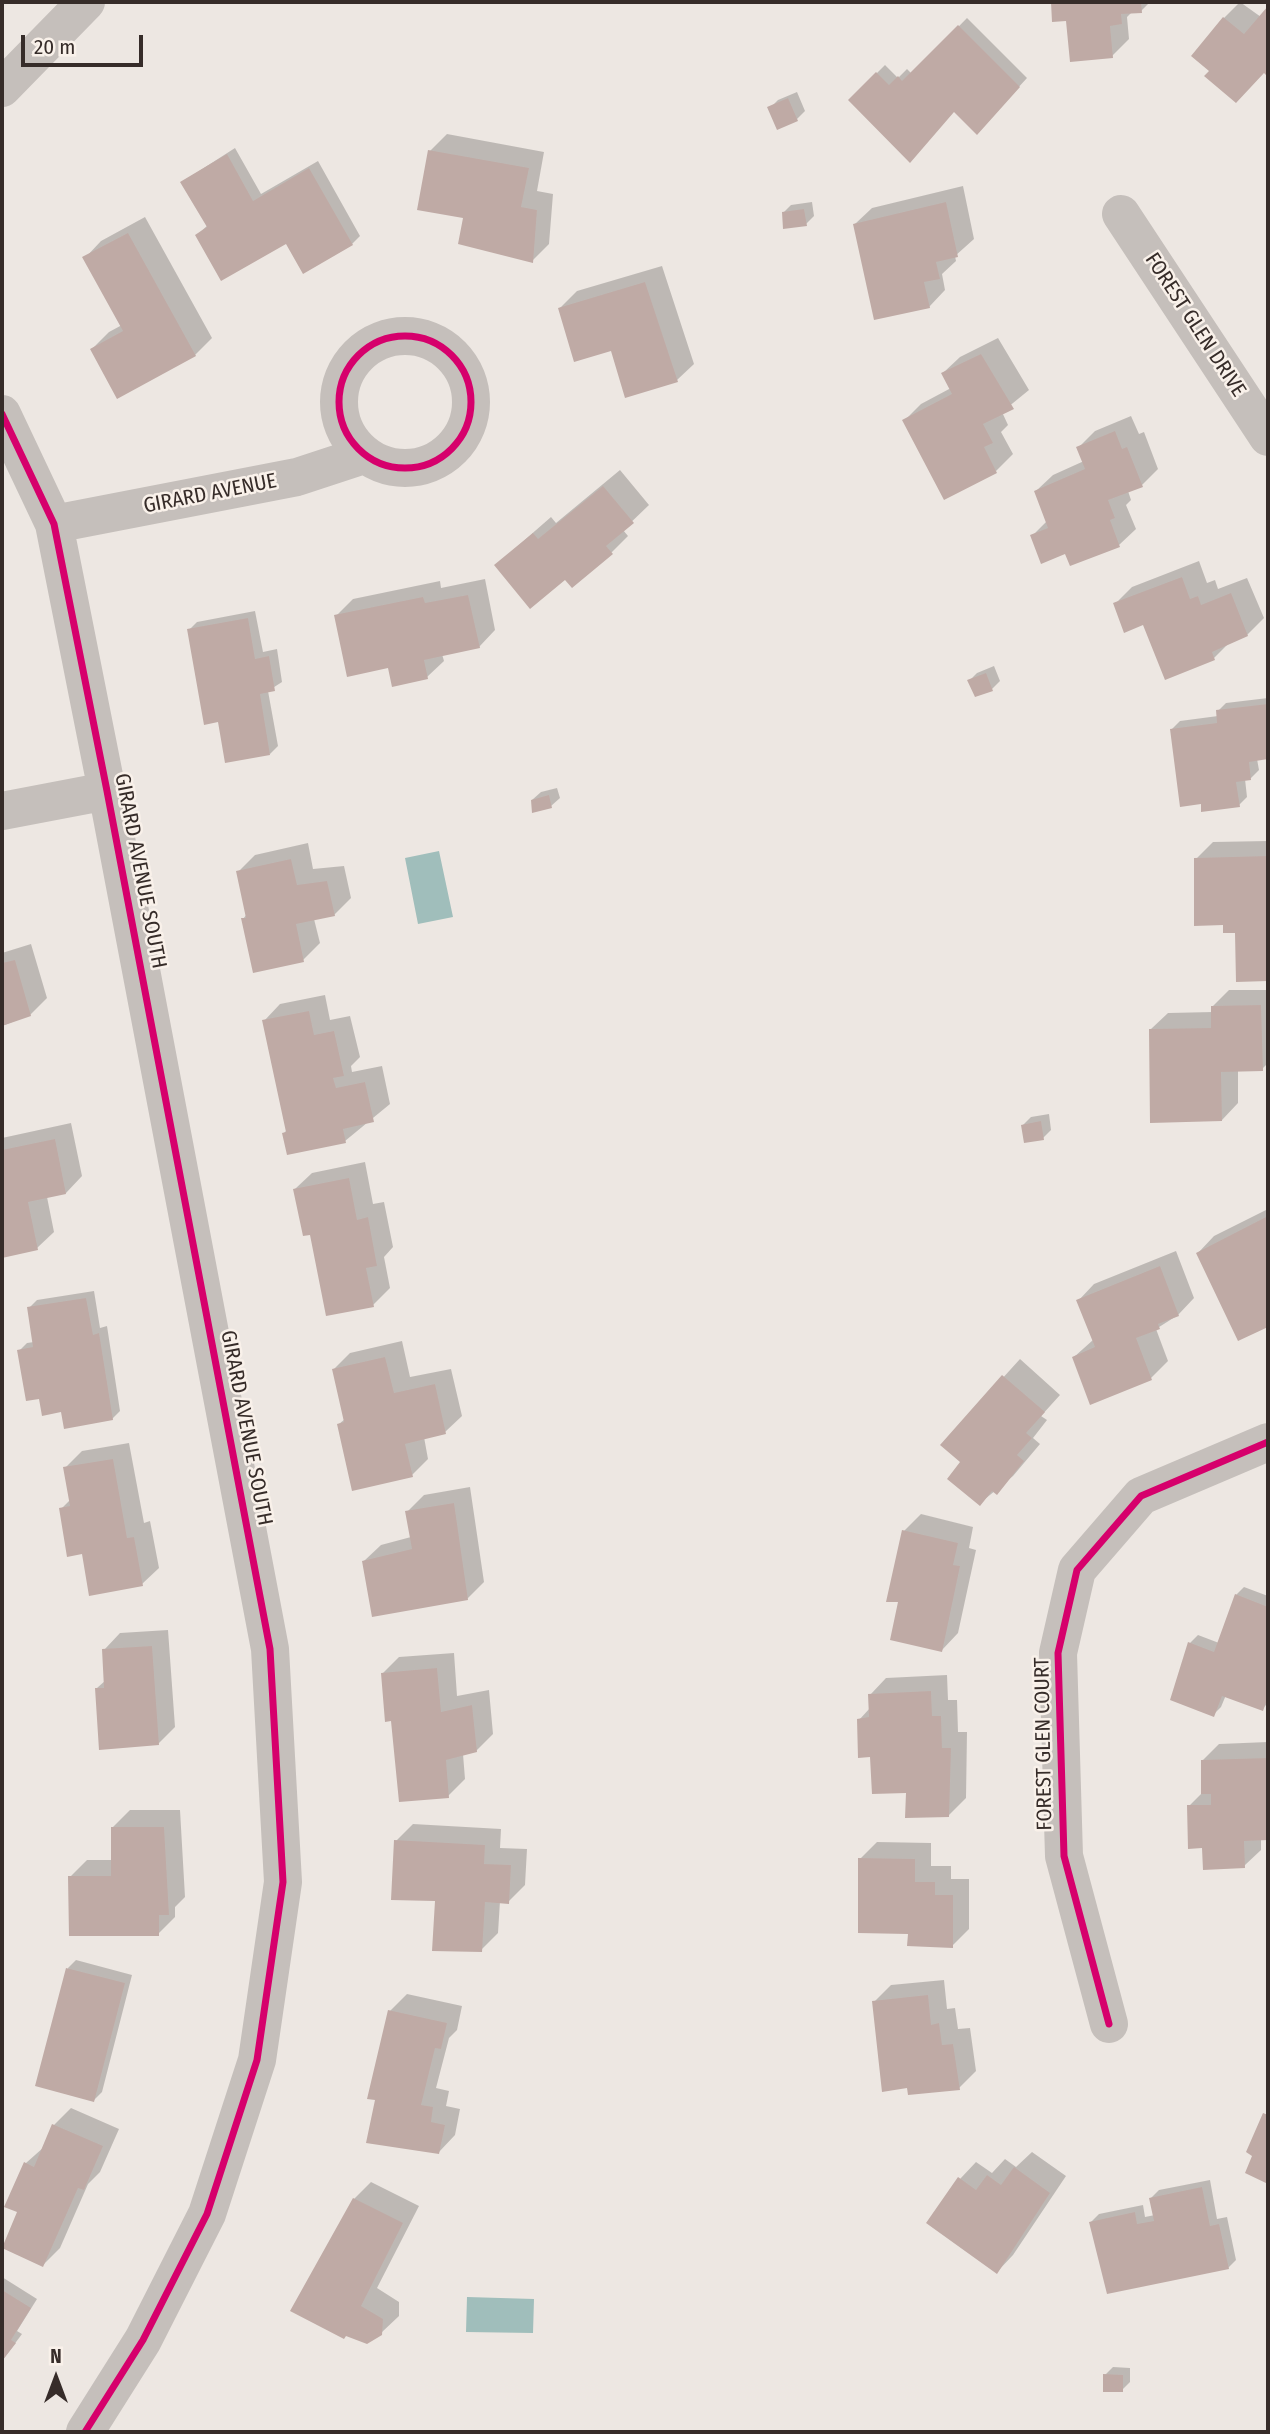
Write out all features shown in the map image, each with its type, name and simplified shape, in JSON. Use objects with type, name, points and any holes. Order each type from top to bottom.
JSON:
[{"type":"street","points":[[2,88],[86,2]]},
{"type":"street","name":"FOREST GLEN DRIVE","points":[[1121,214],[1268,436]]},
{"type":"street","name":"GIRARD AVENUE SOUTH","points":[[2,414],[54,524],[107,792],[270,1649],[283,1882],[257,2060],[207,2214],[143,2340],[85,2432]]},
{"type":"street","name":"GIRARD AVENUE","points":[[54,524],[297,477],[364,455]]},
{"type":"street","name":"GIRARD AVENUE SOUTH","points":[[2,811],[107,792]]},
{"type":"street","name":"FOREST GLEN COURT","points":[[1109,2024],[1063,1857],[1058,1653],[1077,1570],[1141,1496],[1268,1442]]},
{"type":"water","points":[[439,851],[453,917],[418,924],[405,858]]},
{"type":"water","points":[[467,2297],[534,2299],[533,2333],[466,2332]]},
{"type":"building","points":[[1051,2],[1141,2],[1142,13],[1121,14],[1122,24],[1110,26],[1113,58],[1070,62],[1066,21],[1052,22]]},
{"type":"building","points":[[1268,6],[1268,77],[1264,73],[1236,103],[1204,76],[1209,71],[1191,56],[1223,17],[1244,34]]},
{"type":"building","points":[[958,25],[1020,87],[977,135],[954,112],[910,163],[848,100],[876,72],[889,85],[898,76],[902,81]]},
{"type":"building","points":[[788,98],[798,121],[777,130],[767,107]]},
{"type":"building","points":[[428,150],[529,168],[521,207],[537,210],[533,263],[458,244],[463,218],[417,210]]},
{"type":"building","points":[[227,154],[253,201],[309,168],[353,245],[303,274],[286,244],[221,281],[195,235],[207,227],[180,182]]},
{"type":"building","points":[[946,202],[958,257],[936,262],[940,279],[924,282],[930,308],[874,320],[853,224]]},
{"type":"building","points":[[804,209],[807,226],[783,229],[782,212]]},
{"type":"building","points":[[128,233],[196,356],[117,399],[90,349],[123,331],[82,257]]},
{"type":"building","points":[[645,282],[678,382],[625,398],[611,351],[574,362],[558,308]]},
{"type":"building","points":[[981,354],[1014,409],[983,424],[993,443],[984,447],[997,473],[944,500],[902,420],[952,394],[941,373]]},
{"type":"building","points":[[1115,431],[1122,449],[1127,447],[1143,487],[1108,500],[1115,518],[1110,520],[1120,547],[1070,566],[1065,554],[1041,564],[1030,535],[1048,528],[1034,491],[1085,469],[1076,447]]},
{"type":"building","points":[[603,486],[634,523],[606,546],[613,554],[572,588],[565,580],[530,609],[494,565],[533,533],[538,539]]},
{"type":"building","points":[[1182,577],[1190,599],[1198,596],[1201,605],[1231,593],[1248,636],[1212,652],[1215,660],[1165,680],[1143,625],[1124,633],[1113,603]]},
{"type":"building","points":[[468,595],[480,648],[424,660],[428,679],[392,687],[388,668],[347,677],[334,615],[423,597],[425,603]]},
{"type":"building","points":[[248,618],[255,659],[269,656],[275,691],[260,694],[270,755],[225,763],[218,722],[204,725],[187,629]]},
{"type":"building","points":[[986,673],[993,691],[975,697],[967,680]]},
{"type":"building","points":[[1268,704],[1268,759],[1249,762],[1251,780],[1236,782],[1240,807],[1201,812],[1201,804],[1180,807],[1170,729],[1217,723],[1216,710]]},
{"type":"building","points":[[549,795],[552,808],[532,813],[531,800]]},
{"type":"building","points":[[1268,856],[1268,981],[1236,982],[1235,933],[1223,933],[1223,925],[1194,926],[1194,858]]},
{"type":"building","points":[[291,859],[297,885],[327,881],[335,916],[296,924],[304,962],[253,973],[241,918],[246,918],[236,871]]},
{"type":"building","points":[[15,960],[31,1016],[2,1026],[2,963]]},
{"type":"building","points":[[1261,1005],[1263,1071],[1221,1072],[1222,1121],[1150,1123],[1149,1029],[1211,1028],[1211,1006]]},
{"type":"building","points":[[309,1011],[314,1035],[334,1031],[344,1076],[333,1078],[336,1088],[365,1082],[374,1122],[343,1129],[346,1143],[287,1155],[282,1133],[286,1132],[262,1020]]},
{"type":"building","points":[[1041,1121],[1044,1140],[1024,1143],[1021,1125]]},
{"type":"building","points":[[55,1139],[66,1194],[28,1202],[38,1250],[2,1258],[2,1150]]},
{"type":"building","points":[[349,1178],[357,1220],[368,1217],[377,1266],[366,1268],[374,1307],[326,1316],[310,1235],[303,1236],[293,1189]]},
{"type":"building","points":[[1268,1216],[1268,1327],[1238,1341],[1196,1253]]},
{"type":"building","points":[[1160,1266],[1179,1316],[1158,1324],[1160,1329],[1136,1338],[1152,1380],[1090,1405],[1072,1357],[1095,1347],[1076,1300]]},
{"type":"building","points":[[86,1298],[93,1335],[99,1333],[113,1420],[64,1429],[61,1412],[42,1416],[39,1399],[26,1401],[17,1350],[33,1347],[27,1307]]},
{"type":"building","points":[[385,1357],[394,1393],[435,1384],[446,1434],[405,1444],[413,1477],[352,1491],[337,1424],[344,1422],[332,1369]]},
{"type":"building","points":[[1002,1375],[1045,1412],[1026,1433],[1032,1438],[1017,1455],[1024,1461],[997,1495],[992,1491],[980,1506],[947,1479],[960,1462],[940,1445]]},
{"type":"building","points":[[113,1459],[127,1538],[134,1537],[143,1586],[89,1596],[82,1554],[67,1557],[59,1508],[70,1506],[63,1467]]},
{"type":"building","points":[[454,1503],[468,1600],[372,1617],[362,1561],[412,1549],[405,1511]]},
{"type":"building","points":[[902,1530],[958,1543],[953,1565],[960,1566],[942,1652],[890,1640],[898,1602],[886,1602]]},
{"type":"building","points":[[1235,1594],[1268,1607],[1268,1697],[1263,1711],[1222,1696],[1214,1717],[1170,1700],[1188,1642],[1214,1652]]},
{"type":"building","points":[[152,1646],[159,1745],[99,1750],[95,1688],[104,1688],[102,1649]]},
{"type":"building","points":[[437,1668],[441,1712],[472,1705],[477,1752],[446,1760],[449,1798],[399,1802],[391,1721],[385,1722],[381,1673]]},
{"type":"building","points":[[931,1691],[932,1716],[941,1716],[942,1748],[951,1748],[949,1817],[905,1818],[906,1793],[872,1794],[870,1757],[858,1758],[857,1719],[869,1717],[868,1694]]},
{"type":"building","points":[[1268,1758],[1268,1840],[1244,1841],[1245,1868],[1203,1870],[1202,1848],[1188,1849],[1187,1805],[1211,1805],[1211,1794],[1201,1794],[1201,1760]]},
{"type":"building","points":[[111,1827],[164,1827],[169,1915],[159,1915],[159,1936],[69,1936],[68,1876],[111,1876]]},
{"type":"building","points":[[394,1840],[485,1845],[484,1864],[511,1865],[509,1904],[485,1902],[482,1952],[432,1951],[435,1901],[391,1900]]},
{"type":"building","points":[[858,1858],[915,1859],[915,1882],[935,1882],[935,1895],[953,1895],[953,1948],[907,1946],[908,1934],[858,1933]]},
{"type":"building","points":[[66,1968],[125,1983],[94,2102],[35,2086]]},
{"type":"building","points":[[928,1995],[931,2025],[939,2023],[942,2045],[953,2044],[960,2090],[908,2095],[907,2088],[882,2092],[872,2001]]},
{"type":"building","points":[[388,2010],[447,2023],[441,2049],[435,2048],[421,2105],[433,2107],[431,2122],[445,2125],[439,2154],[366,2143],[375,2100],[367,2099]]},
{"type":"building","points":[[1263,2113],[1268,2115],[1268,2184],[1245,2173],[1252,2156],[1246,2152]]},
{"type":"building","points":[[52,2124],[103,2146],[84,2190],[78,2188],[43,2267],[2,2248],[17,2212],[4,2207],[24,2162],[34,2167]]},
{"type":"building","points":[[1014,2167],[1050,2193],[997,2274],[926,2223],[958,2177],[976,2190],[987,2175],[1001,2185]]},
{"type":"building","points":[[1202,2187],[1210,2226],[1219,2224],[1229,2269],[1107,2294],[1089,2222],[1135,2212],[1137,2224],[1154,2221],[1149,2198]]},
{"type":"building","points":[[353,2198],[403,2223],[361,2306],[383,2319],[382,2335],[367,2344],[346,2336],[344,2339],[290,2311]]},
{"type":"building","points":[[2,2290],[31,2308],[11,2340],[16,2343],[2,2361]]},
{"type":"building","points":[[1103,2374],[1123,2375],[1123,2392],[1103,2392]]},
{"type":"cycle path","points":[[405,336],[430,341],[452,355],[466,377],[471,402],[466,427],[452,449],[430,463],[405,468],[380,463],[358,449],[344,427],[339,402],[344,377],[358,355],[380,341],[405,336]]},
{"type":"cycle path","points":[[2,414],[54,524],[107,791],[270,1649],[283,1882],[257,2060],[207,2214],[143,2340],[85,2432]]},
{"type":"cycle path","points":[[1109,2024],[1064,1856],[1058,1653],[1077,1570],[1141,1496],[1268,1442]]}]
